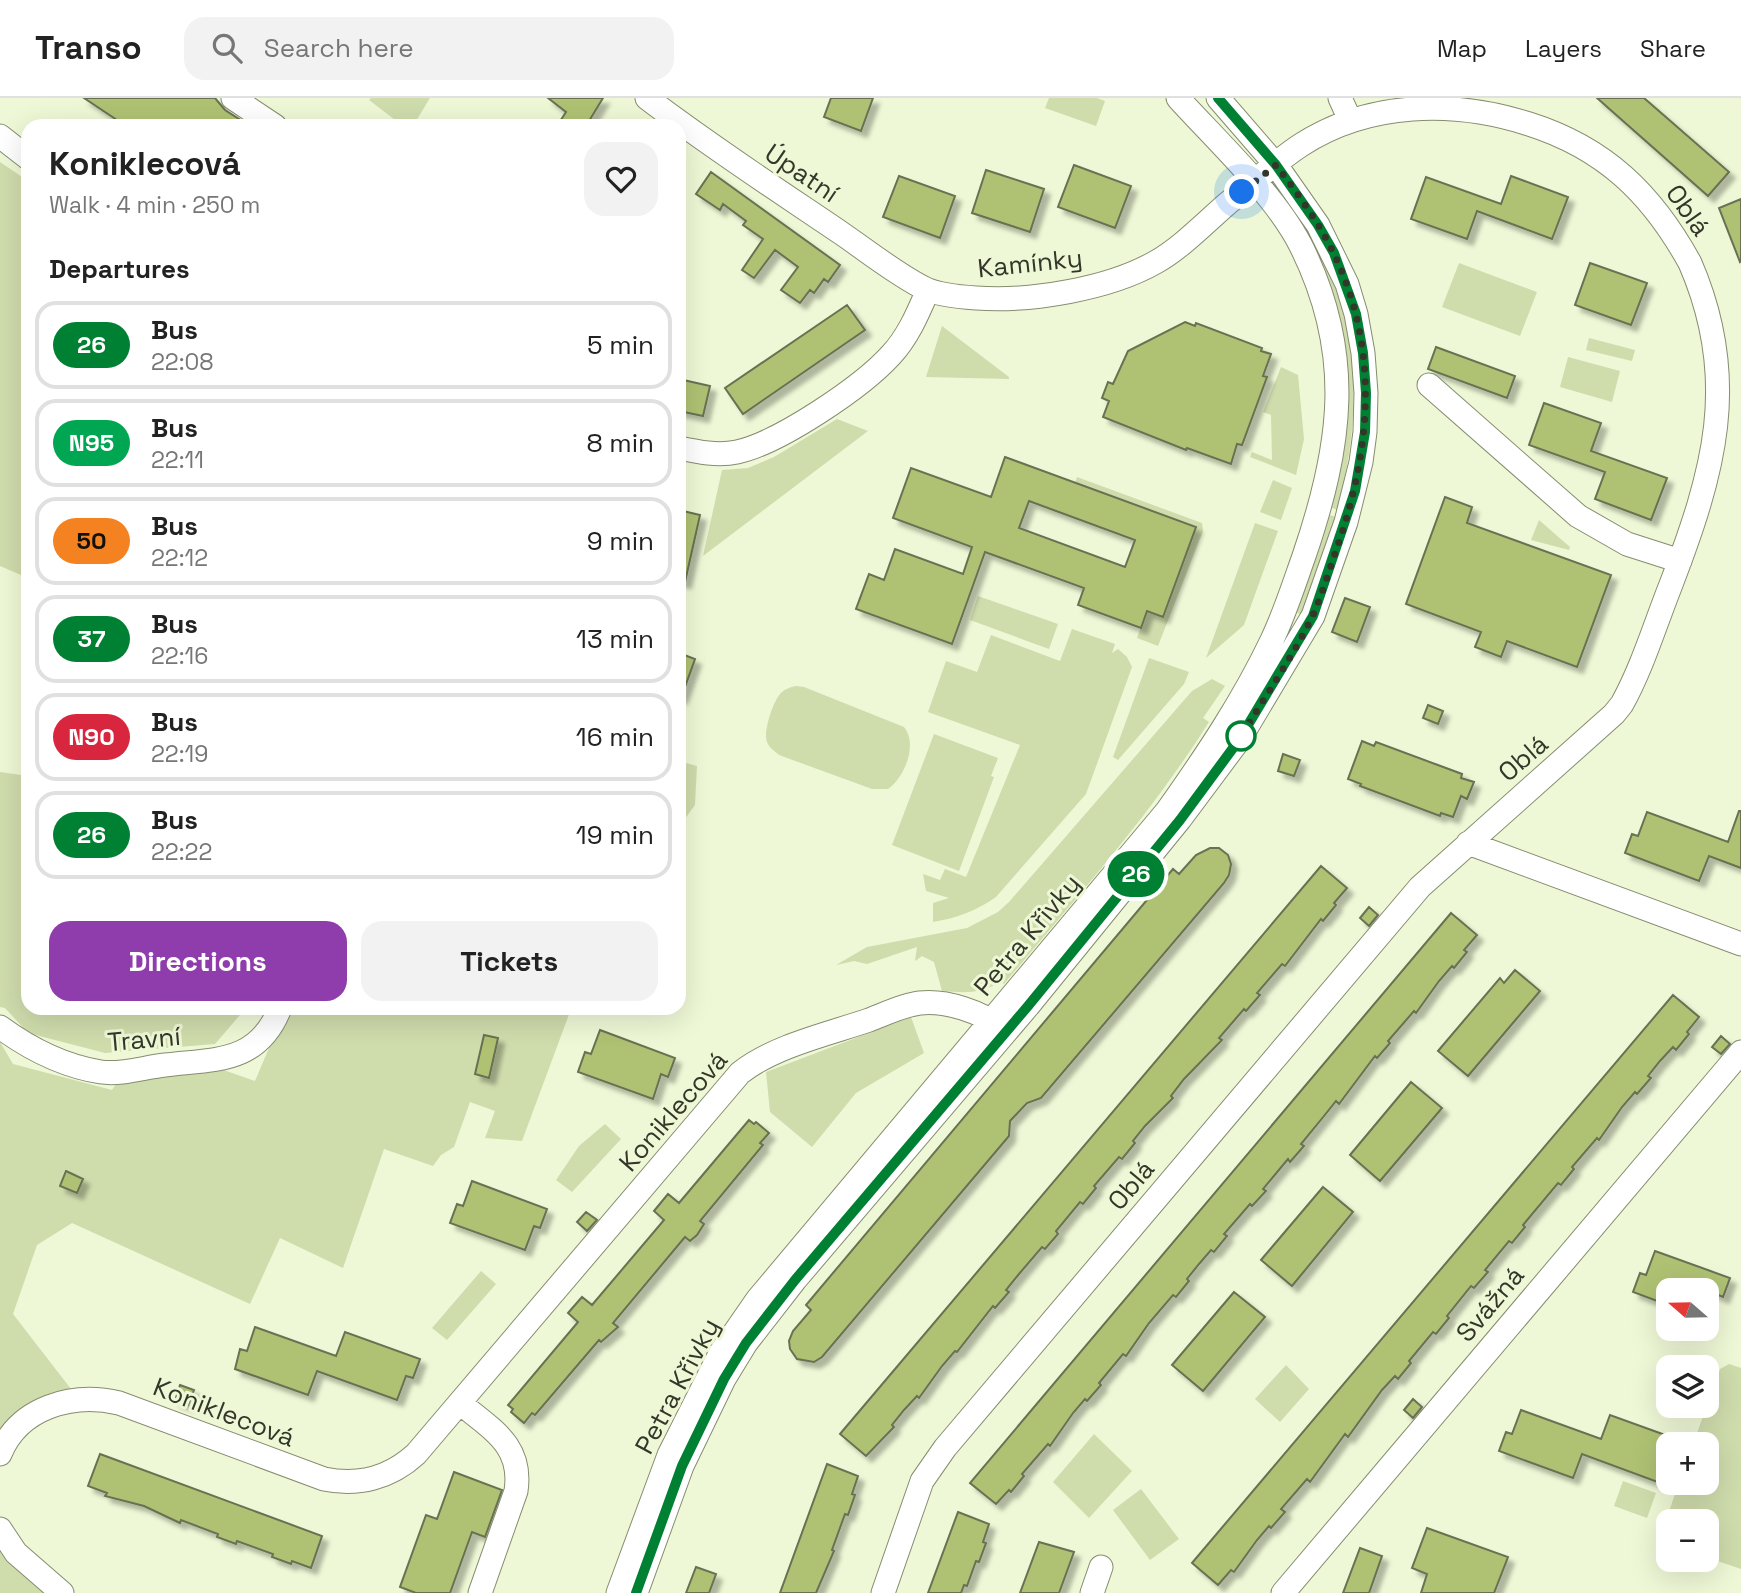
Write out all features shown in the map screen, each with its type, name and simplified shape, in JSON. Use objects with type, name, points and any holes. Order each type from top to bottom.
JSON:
[{"type":"street","points":[[233,98],[264,119]]},
{"type":"street","name":"Úpatní","points":[[647,98],[675,119]]},
{"type":"street","name":"Petra Křivky","points":[[636,1593],[682,1466],[724,1379],[746,1343],[1167,811],[1225,727],[1272,639],[1320,506],[1331,467],[1337,430],[1337,378],[1328,319],[1316,280],[1287,224],[1255,182],[1178,98]]},
{"type":"street","name":"Petra Křivky","points":[[618,1593],[669,1455],[721,1352],[757,1300],[1180,820],[1239,740],[1313,616],[1355,491],[1365,432],[1363,353],[1356,314],[1334,253],[1318,225],[1276,165],[1218,98]]},
{"type":"street","points":[[1340,98],[1350,120]]},
{"type":"street","name":"Oblá","points":[[883,1593],[922,1481],[945,1448],[1420,887],[1622,704],[1680,561],[1718,450],[1725,384],[1718,333],[1710,307],[1689,260],[1656,208],[1606,161],[1542,128],[1503,116],[1464,109],[1424,108],[1350,120],[1301,145],[1276,165]]},
{"type":"street","name":"Úpatní","points":[[686,127],[928,290]]},
{"type":"street","points":[[0,136],[21,152]]},
{"type":"street","name":"Kamínky","points":[[928,290],[975,298],[1016,298],[1078,290],[1117,279],[1158,261],[1276,165]]},
{"type":"street","points":[[686,449],[709,454],[735,453],[757,446],[777,437],[839,398],[891,356],[904,338],[928,290]]},
{"type":"street","points":[[1429,385],[1578,516],[1628,544],[1680,561]]},
{"type":"street","points":[[1468,843],[1741,944]]},
{"type":"street","name":"Koniklecová","points":[[0,1454],[12,1433],[25,1420],[44,1408],[64,1401],[88,1398],[118,1403],[316,1477],[338,1482],[355,1482],[379,1477],[399,1468],[416,1454],[748,1066],[774,1054],[920,1003],[951,1006],[999,1026]]},
{"type":"street","name":"Travní","points":[[0,1027],[46,1056],[109,1073],[237,1056],[262,1038],[277,1015]]},
{"type":"street","name":"Svážná","points":[[1283,1593],[1741,1052]]},
{"type":"street","points":[[460,1403],[503,1440],[514,1455],[519,1475],[516,1491],[480,1593]]},
{"type":"street","points":[[0,1529],[16,1553],[62,1593]]},
{"type":"street","points":[[1091,1593],[1101,1567]]},
{"type":"green space","points":[[430,98],[417,119],[394,119],[369,100]]},
{"type":"green space","points":[[1049,98],[1097,98],[1105,101],[1096,126],[1045,108]]},
{"type":"green space","points":[[0,162],[21,176],[21,575],[0,566]]},
{"type":"green space","points":[[1294,209],[1316,244],[1333,280],[1344,316],[1351,354],[1354,392],[1352,431],[1337,510],[1330,507],[1346,430],[1291,211]]},
{"type":"green space","points":[[1459,263],[1537,292],[1520,336],[1442,307]]},
{"type":"green space","points":[[942,326],[1009,377],[1009,379],[926,377]]},
{"type":"green space","points":[[1589,338],[1635,350],[1632,361],[1586,350]]},
{"type":"green space","points":[[1568,357],[1620,371],[1612,402],[1560,387]]},
{"type":"green space","points":[[1281,367],[1298,375],[1304,439],[1296,475],[1250,457],[1252,452],[1272,460],[1271,415],[1263,412]]},
{"type":"green space","points":[[837,419],[868,431],[703,556],[722,470],[748,468],[774,457]]},
{"type":"green space","points":[[1077,477],[1202,523],[1203,531],[1158,646],[1137,638],[1147,611],[1164,617],[1196,527],[1075,483]]},
{"type":"green space","points":[[1273,480],[1292,488],[1281,520],[1260,512]]},
{"type":"green space","points":[[1327,514],[1336,517],[1299,614],[1295,610]]},
{"type":"green space","points":[[1539,520],[1570,547],[1569,550],[1531,540]]},
{"type":"green space","points":[[1255,523],[1278,531],[1244,625],[1206,658]]},
{"type":"green space","points":[[978,596],[1058,624],[1049,649],[970,620]]},
{"type":"green space","points":[[1072,629],[1115,644],[1112,653],[1118,649],[1127,657],[1132,667],[1086,794],[996,897],[966,913],[933,922],[933,903],[949,898],[926,891],[923,874],[940,880],[945,869],[966,877],[1020,745],[928,712],[946,661],[977,672],[991,635],[1060,661]]},
{"type":"green space","points":[[1149,658],[1189,672],[1184,684],[1118,760],[1113,757]]},
{"type":"green space","points":[[1212,679],[1225,686],[1203,718],[1209,722],[1186,757],[1111,856],[1004,984],[1000,982],[972,992],[942,991],[934,962],[922,956],[915,961],[917,947],[867,964],[854,961],[836,965],[867,947],[967,928],[998,912],[1192,691]]},
{"type":"green space","points":[[796,686],[904,727],[910,742],[910,751],[904,769],[894,784],[888,789],[872,789],[779,755],[771,748],[766,737],[772,709],[781,693]]},
{"type":"green space","points":[[934,734],[998,758],[991,776],[994,777],[959,871],[892,845]]},
{"type":"green space","points":[[686,763],[697,766],[695,805],[686,817]]},
{"type":"green space","points":[[0,772],[21,775],[21,1015],[240,1015],[215,1044],[105,1053],[28,1033],[5,1008],[0,1007]]},
{"type":"green space","points":[[283,1015],[569,1015],[522,1141],[485,1138],[495,1111],[470,1102],[454,1147],[441,1155],[433,1166],[384,1149],[343,1268],[280,1238],[250,1304],[72,1223],[37,1245],[13,1314],[71,1389],[32,1403],[15,1415],[0,1431],[0,1042],[13,1064],[112,1090],[124,1072],[212,1066],[255,1081]]},
{"type":"green space","points":[[911,1017],[924,1053],[856,1093],[812,1147],[770,1112],[766,1072]]},
{"type":"green space","points":[[605,1124],[621,1139],[572,1192],[556,1180],[579,1146]]},
{"type":"green space","points":[[481,1271],[496,1284],[447,1340],[432,1328]]},
{"type":"green space","points":[[1729,1364],[1741,1368],[1741,1569],[1719,1561],[1719,1509],[1670,1509],[1675,1495],[1719,1495],[1719,1432],[1697,1432],[1702,1418],[1719,1418],[1720,1369]]},
{"type":"green space","points":[[1286,1365],[1309,1389],[1280,1422],[1255,1399]]},
{"type":"green space","points":[[1094,1434],[1132,1471],[1089,1518],[1053,1482]]},
{"type":"green space","points":[[1623,1481],[1656,1493],[1647,1518],[1614,1506]]},
{"type":"green space","points":[[1141,1489],[1179,1539],[1150,1560],[1113,1510]]},
{"type":"green space","points":[[0,1550],[45,1593],[0,1593]]},
{"type":"building","points":[[84,98],[215,98],[225,110],[239,119],[116,119]]},
{"type":"building","points":[[548,98],[603,98],[590,119],[562,119],[566,112]]},
{"type":"building","points":[[831,98],[873,98],[861,131],[824,117]]},
{"type":"building","points":[[1597,98],[1644,98],[1729,172],[1708,196]]},
{"type":"building","points":[[1074,165],[1131,186],[1115,228],[1058,207]]},
{"type":"building","points":[[986,170],[1044,189],[1030,232],[972,213]]},
{"type":"building","points":[[711,172],[840,265],[828,282],[824,279],[814,293],[810,290],[800,303],[781,290],[798,267],[775,250],[754,278],[742,270],[763,239],[743,225],[746,221],[723,204],[720,210],[696,194]]},
{"type":"building","points":[[899,176],[955,196],[940,238],[883,217]]},
{"type":"building","points":[[1511,176],[1568,197],[1552,239],[1477,211],[1467,239],[1411,219],[1426,177],[1501,204]]},
{"type":"building","points":[[1741,199],[1741,261],[1740,262],[1719,208]]},
{"type":"building","points":[[1590,263],[1647,283],[1631,325],[1575,305]]},
{"type":"building","points":[[847,305],[865,330],[743,414],[725,388]]},
{"type":"building","points":[[1185,322],[1195,326],[1196,323],[1262,348],[1261,351],[1271,354],[1263,376],[1267,377],[1242,445],[1237,444],[1231,464],[1187,448],[1186,450],[1103,417],[1109,401],[1102,398],[1108,382],[1113,384],[1128,351]]},
{"type":"building","points":[[1436,347],[1515,376],[1507,398],[1428,369]]},
{"type":"building","points":[[686,381],[710,386],[703,416],[686,412]]},
{"type":"building","points":[[1544,403],[1601,423],[1591,451],[1667,478],[1651,520],[1595,499],[1605,472],[1529,445]]},
{"type":"building","points":[[1005,457],[1196,527],[1163,617],[1147,611],[1141,628],[1078,605],[1084,588],[985,552],[952,644],[856,609],[869,574],[884,580],[895,549],[963,574],[972,547],[893,518],[911,468],[991,497]],"holes":[[[1029,501],[1135,540],[1125,567],[1019,528]]]},
{"type":"building","points":[[1445,497],[1472,507],[1467,523],[1611,575],[1577,667],[1507,641],[1501,657],[1475,647],[1481,632],[1406,604]]},
{"type":"building","points":[[686,512],[700,515],[686,578]]},
{"type":"building","points":[[1345,598],[1370,607],[1357,642],[1332,632]]},
{"type":"building","points":[[686,656],[695,659],[686,684]]},
{"type":"building","points":[[1428,705],[1443,711],[1438,724],[1423,718]]},
{"type":"building","points":[[1362,741],[1374,746],[1376,742],[1462,774],[1461,778],[1474,782],[1467,799],[1461,796],[1453,817],[1441,813],[1440,816],[1360,786],[1361,784],[1348,779]]},
{"type":"building","points":[[1283,754],[1300,760],[1294,776],[1278,771]]},
{"type":"building","points":[[1739,811],[1741,868],[1709,856],[1699,881],[1625,853],[1632,834],[1638,836],[1647,812],[1728,842]]},
{"type":"building","points":[[1210,848],[1219,848],[1228,855],[1231,864],[1224,883],[1041,1098],[1027,1103],[1010,1121],[1009,1136],[822,1357],[814,1362],[797,1359],[790,1349],[789,1341],[793,1331],[811,1310],[806,1305],[1173,869],[1179,874],[1196,855]]},
{"type":"building","points":[[1321,866],[1347,888],[1334,903],[1336,905],[1323,921],[1321,919],[1285,966],[1282,964],[1257,993],[1260,995],[1246,1011],[1244,1009],[1219,1038],[1222,1040],[1184,1079],[1171,1096],[1173,1098],[1145,1126],[1122,1159],[1119,1157],[1094,1186],[1096,1188],[1083,1204],[1080,1202],[1056,1231],[1058,1234],[1045,1249],[1042,1247],[1006,1290],[1009,1292],[995,1308],[993,1306],[957,1352],[942,1366],[919,1398],[917,1396],[904,1410],[892,1425],[894,1427],[866,1456],[840,1434]]},
{"type":"building","points":[[1369,907],[1378,915],[1369,926],[1360,918]]},
{"type":"building","points":[[1451,913],[1477,935],[1464,950],[1467,952],[1439,981],[1416,1013],[1414,1011],[1388,1041],[1390,1043],[1377,1058],[1375,1056],[1339,1104],[1336,1101],[1301,1144],[1304,1146],[1290,1162],[1288,1159],[1263,1189],[1266,1191],[1252,1206],[1250,1204],[1224,1234],[1227,1236],[1214,1252],[1211,1250],[1176,1297],[1173,1295],[1149,1323],[1126,1356],[1123,1354],[1099,1383],[1101,1385],[1073,1413],[1050,1446],[1048,1444],[1022,1474],[1024,1476],[1011,1492],[1009,1490],[996,1504],[970,1483]]},
{"type":"building","points":[[1515,970],[1540,991],[1468,1076],[1438,1051],[1500,978],[1504,983]]},
{"type":"building","points":[[1673,995],[1699,1017],[1687,1032],[1689,1034],[1676,1050],[1673,1047],[1660,1061],[1648,1076],[1651,1078],[1622,1107],[1599,1140],[1597,1138],[1572,1167],[1574,1169],[1561,1185],[1558,1183],[1523,1225],[1525,1227],[1512,1243],[1509,1241],[1485,1270],[1488,1272],[1474,1288],[1471,1286],[1436,1334],[1433,1332],[1398,1379],[1395,1376],[1382,1390],[1348,1437],[1345,1434],[1310,1482],[1307,1479],[1281,1509],[1285,1512],[1257,1540],[1234,1572],[1231,1570],[1218,1585],[1192,1563]]},
{"type":"building","points":[[600,1030],[675,1058],[668,1077],[661,1074],[653,1099],[578,1072],[585,1052],[591,1054]]},
{"type":"building","points":[[484,1035],[498,1038],[489,1078],[475,1074]]},
{"type":"building","points":[[1721,1036],[1730,1044],[1721,1054],[1712,1047]]},
{"type":"building","points":[[1411,1082],[1442,1108],[1380,1181],[1350,1155]]},
{"type":"building","points":[[749,1120],[754,1124],[756,1122],[769,1133],[760,1143],[763,1145],[700,1221],[704,1224],[697,1235],[690,1241],[685,1237],[613,1323],[618,1327],[601,1342],[599,1340],[535,1415],[532,1413],[524,1423],[511,1412],[513,1409],[508,1405],[578,1322],[568,1313],[582,1297],[592,1305],[664,1220],[654,1211],[668,1194],[679,1203]]},
{"type":"building","points":[[66,1171],[83,1179],[77,1193],[60,1186]]},
{"type":"building","points":[[472,1181],[547,1209],[540,1228],[534,1226],[525,1250],[450,1223],[457,1204],[463,1206]]},
{"type":"building","points":[[1323,1187],[1353,1212],[1292,1286],[1261,1260]]},
{"type":"building","points":[[586,1212],[597,1220],[587,1231],[577,1222]]},
{"type":"building","points":[[1655,1251],[1730,1278],[1723,1297],[1719,1295],[1719,1278],[1656,1278],[1656,1301],[1633,1292],[1640,1273],[1646,1275]]},
{"type":"building","points":[[1234,1292],[1265,1317],[1203,1391],[1172,1365]]},
{"type":"building","points":[[255,1327],[336,1356],[345,1332],[420,1359],[413,1378],[406,1376],[397,1400],[317,1371],[308,1395],[235,1369],[240,1349],[247,1351]]},
{"type":"building","points":[[180,1385],[194,1390],[188,1405],[175,1401]]},
{"type":"building","points":[[1413,1399],[1422,1407],[1413,1418],[1404,1410]]},
{"type":"building","points":[[1521,1410],[1601,1439],[1610,1415],[1657,1432],[1656,1481],[1582,1454],[1573,1478],[1499,1451],[1506,1432],[1512,1434]]},
{"type":"building","points":[[100,1454],[322,1536],[311,1568],[292,1561],[291,1564],[272,1557],[273,1554],[237,1541],[236,1544],[217,1537],[218,1534],[181,1520],[180,1523],[144,1506],[105,1496],[107,1493],[88,1486]]},
{"type":"building","points":[[827,1464],[858,1476],[848,1515],[845,1514],[832,1550],[834,1551],[816,1593],[780,1593]]},
{"type":"building","points":[[454,1472],[502,1490],[485,1537],[472,1532],[450,1593],[416,1593],[400,1587],[426,1515],[437,1519]]},
{"type":"building","points":[[958,1512],[989,1524],[979,1562],[976,1561],[967,1586],[964,1585],[961,1593],[928,1593]]},
{"type":"building","points":[[1427,1528],[1508,1557],[1494,1593],[1421,1593],[1427,1574],[1412,1568]]},
{"type":"building","points":[[1039,1542],[1074,1552],[1059,1593],[1020,1593]]},
{"type":"building","points":[[1360,1548],[1382,1556],[1369,1593],[1343,1593]]},
{"type":"building","points":[[696,1567],[716,1574],[709,1593],[686,1593]]},
{"type":"bus line","name":"26","points":[[636,1593],[682,1466],[724,1379],[746,1343],[795,1280],[1000,1040],[1180,820],[1239,740],[1313,616],[1346,522],[1361,462],[1366,393],[1356,314],[1334,253],[1318,225],[1276,165],[1218,98]]},
{"type":"route","points":[[1241,736],[1239,740],[1313,616],[1355,491],[1365,432],[1366,393],[1356,314],[1334,253],[1318,225],[1276,165],[1242,192]]}]
